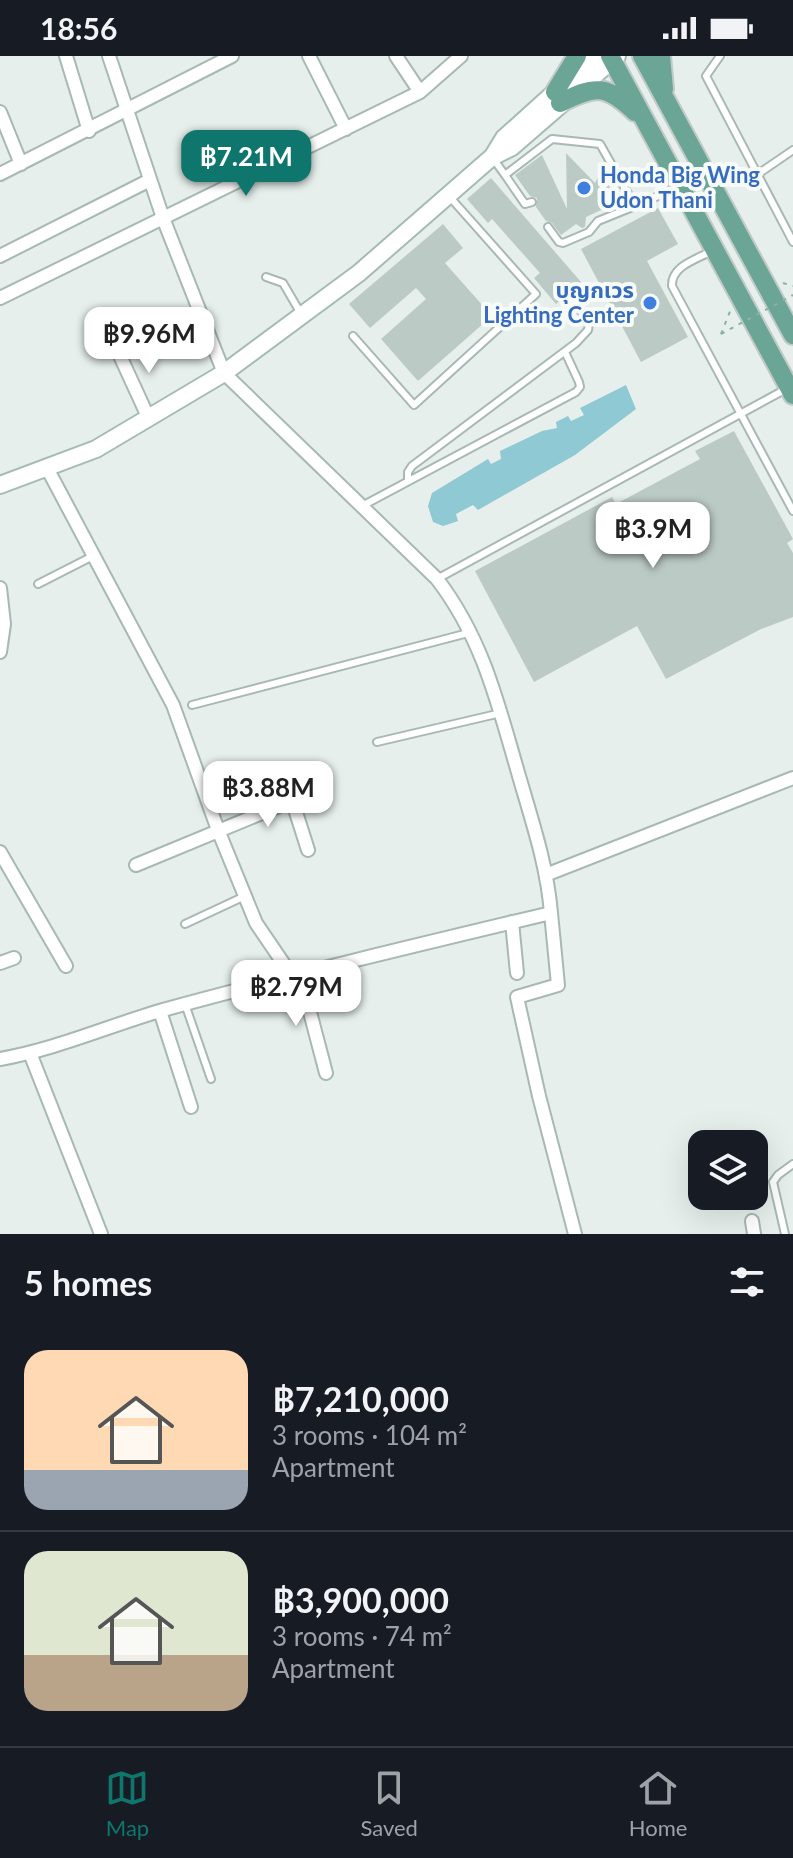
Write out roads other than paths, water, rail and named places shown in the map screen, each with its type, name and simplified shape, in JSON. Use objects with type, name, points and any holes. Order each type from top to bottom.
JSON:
[{"type":"main road","points":[[558,97],[577,56]]},
{"type":"main road","points":[[642,56],[787,312],[793,335]]},
{"type":"main road","points":[[661,56],[664,98]]},
{"type":"main road","points":[[0,485],[96,449],[224,373],[359,273],[492,157],[512,147],[558,97],[608,57],[648,125],[791,392]]},
{"type":"main road","points":[[558,97],[586,90],[617,95],[648,125]]},
{"type":"street","points":[[66,56],[89,131]]},
{"type":"street","points":[[109,56],[163,218],[224,373],[437,579],[460,610],[489,673],[548,874],[558,985],[517,997],[575,1234]]},
{"type":"street","points":[[0,174],[232,56]]},
{"type":"street","points":[[309,56],[346,129]]},
{"type":"street","points":[[396,56],[420,92]]},
{"type":"street","points":[[0,298],[420,92],[461,56]]},
{"type":"street","points":[[0,112],[21,164]]},
{"type":"street","points":[[0,256],[150,180]]},
{"type":"street","points":[[116,347],[149,419]]},
{"type":"street","points":[[47,468],[173,705],[218,830],[256,923],[296,975],[326,1073]]},
{"type":"street","points":[[0,588],[4,624],[0,652]]},
{"type":"street","points":[[548,874],[793,778]]},
{"type":"street","points":[[136,865],[290,803],[294,806],[308,850]]},
{"type":"street","points":[[0,852],[66,966]]},
{"type":"street","points":[[0,1059],[30,1053],[185,1004],[551,913]]},
{"type":"street","points":[[512,922],[517,973]]},
{"type":"street","points":[[0,963],[14,958]]},
{"type":"street","points":[[160,1011],[191,1107]]},
{"type":"street","points":[[30,1053],[101,1234]]},
{"type":"lane","points":[[720,56],[706,76],[792,239]]},
{"type":"lane","points":[[505,175],[552,139],[600,144],[635,206]]},
{"type":"lane","points":[[758,174],[793,150]]},
{"type":"lane","points":[[492,157],[525,204],[532,202]]},
{"type":"lane","points":[[548,227],[563,243],[589,232],[598,221],[681,186]]},
{"type":"lane","points":[[353,336],[414,405],[536,294],[448,195]]},
{"type":"lane","points":[[715,249],[676,271],[672,286],[793,511]]},
{"type":"lane","points":[[266,277],[283,283],[302,315]]},
{"type":"lane","points":[[408,481],[412,466],[565,352],[588,330],[589,324],[581,311]]},
{"type":"lane","points":[[362,506],[576,392],[579,382],[565,352]]},
{"type":"lane","points":[[437,579],[741,414],[791,392]]},
{"type":"lane","points":[[38,584],[93,556]]},
{"type":"lane","points":[[192,705],[472,632]]},
{"type":"lane","points":[[377,742],[501,713]]},
{"type":"lane","points":[[185,924],[245,896]]},
{"type":"lane","points":[[185,1004],[211,1079]]},
{"type":"lane","points":[[785,1234],[773,1182],[793,1164]]},
{"type":"water","points":[[626,385],[636,409],[575,455],[478,510],[473,505],[456,514],[458,521],[443,526],[433,522],[428,506],[432,493],[488,459],[491,464],[501,459],[500,451],[542,431],[557,428],[556,422],[568,416],[571,421],[584,415],[580,408]]},
{"type":"place","name":"Honda Big Wing Udon Thani","points":[[584,188]]},
{"type":"place","name":"บุญกเวร Lighting Center","points":[[650,303]]}]
